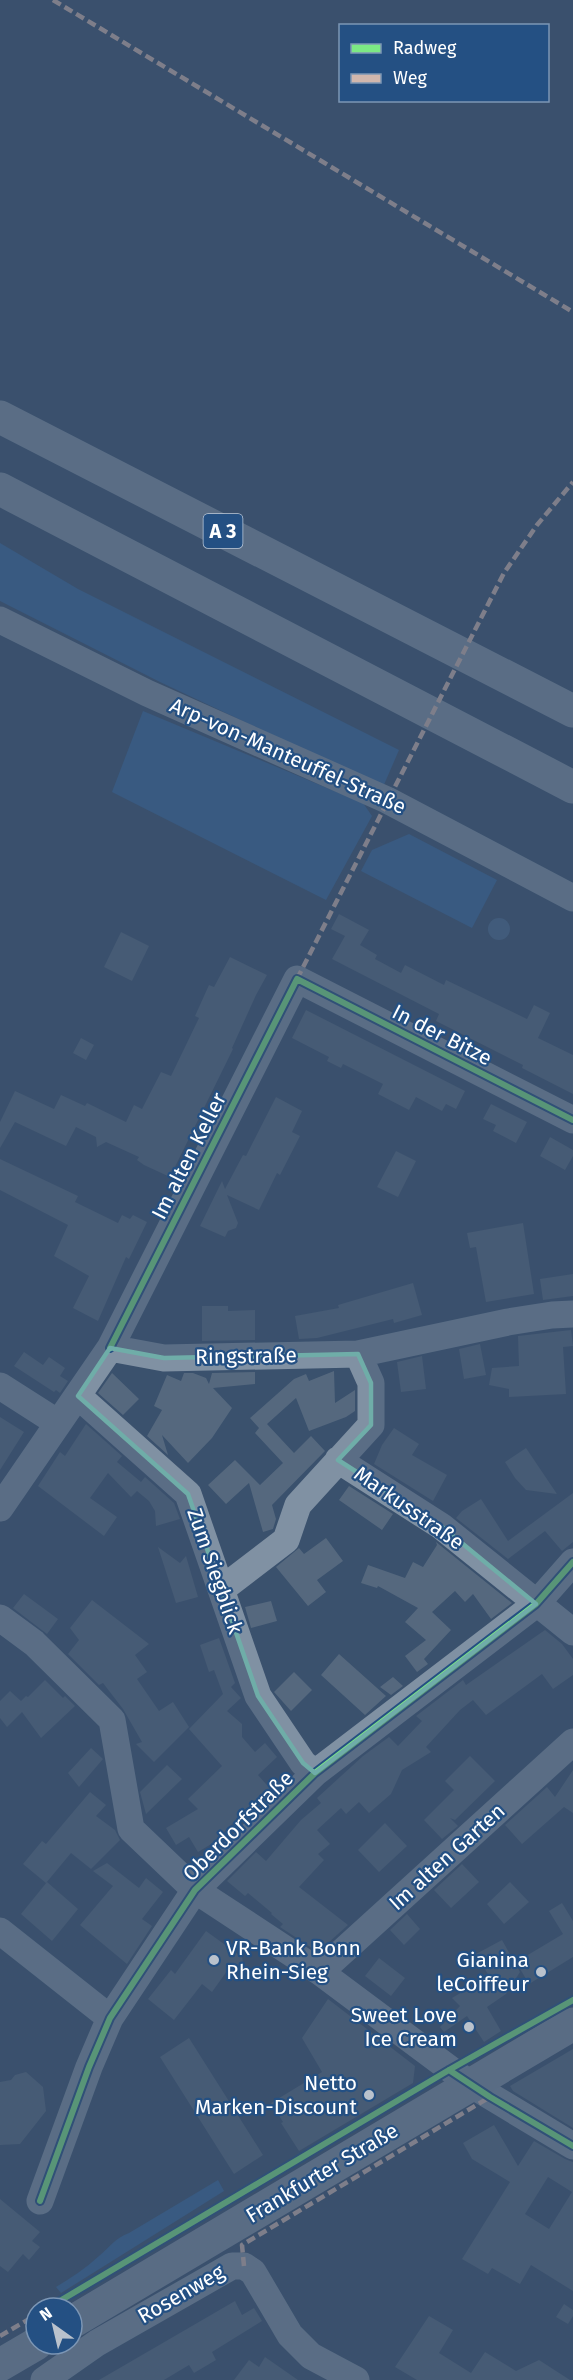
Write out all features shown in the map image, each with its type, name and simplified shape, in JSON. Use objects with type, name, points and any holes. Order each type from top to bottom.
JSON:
[{"type":"highway","name":"A 3","points":[[0,417],[573,711]]},
{"type":"highway","points":[[0,489],[573,787]]},
{"type":"main road","name":"Frankfurter Straße","points":[[84,2315],[573,2024]]},
{"type":"main road","points":[[7,2369],[24,2354]]},
{"type":"street","name":"Arp-von-Manteuffel-Straße","points":[[0,620],[147,693],[387,800],[573,898]]},
{"type":"street","name":"In der Bitze","points":[[297,979],[573,1120]]},
{"type":"street","name":"Im alten Keller","points":[[110,1348],[297,979]]},
{"type":"street","name":"Ringstraße","points":[[110,1348],[164,1358],[358,1354],[508,1322],[573,1314]]},
{"type":"street","points":[[0,1508],[110,1348]]},
{"type":"street","name":"Markusstraße","points":[[358,1354],[371,1383],[372,1425],[339,1460],[441,1526],[573,1632]]},
{"type":"street","points":[[0,1386],[58,1424]]},
{"type":"street","name":"Zum Siegblick","points":[[78,1396],[188,1494],[258,1696],[303,1763],[315,1773]]},
{"type":"street","points":[[222,1589],[286,1540],[298,1505],[339,1460]]},
{"type":"street","name":"Oberdorfstraße","points":[[40,2201],[89,2067],[110,2018],[195,1890],[315,1773],[536,1604],[573,1562]]},
{"type":"street","points":[[0,1618],[34,1643],[112,1720],[131,1829],[195,1890],[320,1972],[470,2084],[573,2146]]},
{"type":"street","name":"Im alten Garten","points":[[320,1972],[573,1742]]},
{"type":"street","points":[[0,1931],[110,2018]]},
{"type":"street","name":"Rosenweg","points":[[44,2380],[97,2343],[232,2266],[244,2266],[253,2272],[291,2335],[311,2356],[356,2380]]},
{"type":"highlighted area","points":[[110,1348],[164,1358],[358,1354],[371,1383],[371,1425],[338,1460],[441,1526],[536,1604],[315,1773],[303,1763],[258,1696],[188,1494],[78,1396]]},
{"type":"shaded area","points":[[0,543],[78,589],[399,750],[383,787],[160,682],[0,601]]},
{"type":"shaded area","points":[[143,711],[363,803],[372,816],[326,900],[112,792]]},
{"type":"shaded area","points":[[409,834],[497,880],[472,928],[361,871],[372,850]]},
{"type":"shaded area","points":[[499,918],[507,921],[510,929],[507,937],[499,940],[491,937],[488,929],[491,921]]},
{"type":"shaded area","points":[[218,2180],[224,2191],[61,2293],[56,2287],[89,2265],[120,2238]]},
{"type":"building","points":[[339,914],[369,930],[360,945],[377,955],[375,959],[401,973],[405,965],[444,985],[446,980],[527,1019],[534,1005],[550,1013],[538,1038],[573,1055],[573,1094],[522,1068],[523,1065],[436,1021],[439,1014],[332,959],[345,936],[331,929]]},
{"type":"building","points":[[121,932],[149,946],[132,981],[104,967]]},
{"type":"building","points":[[230,957],[267,975],[170,1177],[144,1165],[137,1160],[139,1157],[106,1142],[97,1147],[96,1137],[76,1127],[66,1146],[15,1122],[0,1148],[0,1122],[15,1091],[54,1109],[61,1095],[85,1106],[87,1103],[126,1122],[134,1105],[142,1109],[161,1072],[171,1076],[199,1018],[195,1016],[209,985],[214,987]]},
{"type":"building","points":[[306,1010],[465,1091],[456,1109],[446,1104],[442,1111],[416,1097],[409,1110],[378,1094],[383,1084],[343,1064],[341,1068],[327,1061],[329,1057],[292,1038]]},
{"type":"building","points":[[81,1038],[94,1045],[86,1060],[73,1053]]},
{"type":"building","points":[[276,1097],[302,1111],[292,1132],[300,1136],[280,1175],[277,1173],[259,1210],[227,1195],[238,1223],[236,1228],[228,1231],[225,1237],[200,1226],[222,1181],[225,1189],[243,1155],[246,1156]]},
{"type":"building","points":[[491,1104],[527,1122],[516,1143],[493,1131],[496,1125],[483,1119]]},
{"type":"building","points":[[550,1137],[573,1150],[573,1156],[565,1170],[540,1156]]},
{"type":"building","points":[[396,1151],[416,1161],[398,1197],[377,1187]]},
{"type":"building","points":[[0,1159],[78,1196],[75,1202],[118,1223],[122,1215],[130,1219],[133,1215],[147,1222],[129,1259],[126,1257],[98,1321],[73,1308],[89,1276],[54,1256],[68,1225],[0,1190]]},
{"type":"building","points":[[523,1223],[534,1294],[486,1302],[476,1247],[470,1248],[467,1233]]},
{"type":"building","points":[[573,1274],[573,1296],[543,1300],[540,1279]]},
{"type":"building","points":[[413,1283],[422,1315],[394,1323],[393,1319],[317,1338],[299,1339],[295,1316],[339,1308],[338,1305]]},
{"type":"building","points":[[202,1306],[228,1306],[228,1311],[255,1310],[255,1340],[202,1341]]},
{"type":"building","points":[[571,1330],[573,1346],[563,1347],[566,1394],[509,1397],[509,1389],[489,1385],[492,1368],[519,1366],[518,1336]]},
{"type":"building","points":[[480,1344],[486,1375],[464,1379],[459,1349]]},
{"type":"building","points":[[24,1352],[43,1365],[49,1357],[65,1368],[60,1376],[68,1381],[60,1393],[56,1390],[54,1392],[14,1366]]},
{"type":"building","points":[[422,1356],[426,1389],[401,1392],[397,1362]]},
{"type":"building","points":[[334,1371],[335,1403],[355,1390],[355,1411],[346,1417],[309,1431],[296,1398],[267,1424],[294,1453],[311,1436],[325,1451],[272,1505],[276,1519],[273,1529],[263,1532],[249,1483],[226,1504],[208,1485],[235,1460],[260,1485],[283,1463],[255,1433],[259,1428],[250,1418],[294,1379],[306,1374],[309,1381]]},
{"type":"building","points":[[255,1372],[255,1384],[213,1388],[232,1408],[212,1438],[188,1463],[162,1435],[168,1455],[147,1436],[162,1410],[154,1406],[167,1375],[181,1381],[184,1373],[193,1373],[206,1378],[209,1384],[212,1373]]},
{"type":"building","points":[[112,1373],[139,1399],[123,1415],[98,1393]]},
{"type":"building","points":[[0,1417],[24,1432],[0,1470]]},
{"type":"building","points":[[86,1424],[122,1456],[117,1462],[141,1482],[145,1477],[174,1503],[180,1519],[156,1526],[155,1511],[149,1501],[137,1491],[131,1497],[108,1473],[90,1498],[117,1517],[104,1536],[38,1486],[60,1452],[65,1456]]},
{"type":"building","points":[[394,1428],[419,1444],[412,1455],[447,1475],[433,1501],[374,1464],[382,1445]]},
{"type":"building","points":[[526,1448],[557,1494],[526,1490],[515,1478],[505,1462]]},
{"type":"building","points":[[349,1486],[393,1514],[382,1530],[339,1500]]},
{"type":"building","points":[[573,1493],[573,1542],[562,1551],[545,1531],[508,1559],[456,1518],[462,1511],[481,1499],[508,1541]]},
{"type":"building","points":[[326,1538],[343,1561],[317,1580],[326,1592],[308,1606],[276,1567],[299,1548],[304,1554]]},
{"type":"building","points":[[436,1542],[512,1603],[491,1619],[473,1594],[465,1602],[455,1591],[432,1612],[451,1630],[424,1659],[428,1664],[417,1672],[405,1656],[426,1640],[405,1622],[418,1608],[378,1586],[377,1588],[361,1583],[368,1565],[405,1578],[413,1562],[423,1567],[437,1545]]},
{"type":"building","points":[[158,1547],[180,1563],[186,1556],[198,1597],[176,1603]]},
{"type":"building","points":[[24,1594],[58,1619],[47,1634],[13,1608]]},
{"type":"building","points":[[92,1600],[149,1644],[135,1655],[147,1672],[137,1679],[159,1711],[173,1702],[189,1727],[154,1762],[136,1744],[142,1742],[123,1709],[103,1683],[99,1685],[68,1654],[79,1640],[70,1628]]},
{"type":"building","points":[[271,1601],[277,1621],[251,1628],[245,1607]]},
{"type":"building","points":[[545,1630],[562,1644],[573,1659],[573,1675],[553,1689],[542,1674],[486,1715],[473,1700],[460,1710],[426,1747],[431,1752],[402,1770],[391,1794],[369,1813],[359,1802],[346,1814],[341,1808],[317,1830],[330,1844],[318,1854],[324,1860],[299,1887],[348,1925],[318,1952],[280,1927],[283,1924],[272,1913],[248,1893],[245,1896],[227,1881],[256,1852],[266,1861],[301,1820],[321,1803],[317,1798],[363,1756],[389,1737],[398,1746],[422,1721],[416,1716],[463,1680],[466,1685]]},
{"type":"building","points":[[219,1638],[235,1683],[231,1687],[241,1698],[227,1711],[242,1724],[242,1737],[255,1752],[265,1743],[277,1757],[258,1775],[273,1792],[257,1808],[253,1803],[213,1843],[198,1852],[189,1837],[176,1845],[166,1828],[198,1809],[188,1799],[222,1766],[189,1729],[223,1694],[214,1670],[209,1672],[200,1645]]},
{"type":"building","points":[[339,1654],[386,1696],[365,1715],[321,1675]]},
{"type":"building","points":[[294,1672],[312,1690],[291,1711],[274,1692]]},
{"type":"building","points":[[393,1677],[403,1686],[391,1695],[380,1687]]},
{"type":"building","points":[[45,1680],[63,1698],[65,1696],[75,1706],[41,1738],[22,1712],[7,1727],[0,1718],[0,1701],[10,1691],[21,1701]]},
{"type":"building","points":[[91,1748],[103,1759],[79,1787],[68,1773]]},
{"type":"building","points":[[470,1756],[495,1781],[455,1820],[450,1818],[458,1826],[442,1839],[424,1820],[454,1790],[445,1781]]},
{"type":"building","points":[[167,1765],[182,1779],[146,1814],[140,1792]]},
{"type":"building","points":[[573,1770],[573,1813],[564,1807],[522,1844],[505,1825],[547,1787],[555,1797]]},
{"type":"building","points":[[90,1792],[106,1805],[96,1816],[115,1830],[120,1840],[91,1869],[71,1853],[46,1883],[23,1864],[42,1841],[46,1844]]},
{"type":"building","points":[[385,1823],[407,1846],[379,1872],[358,1850]]},
{"type":"building","points":[[107,1863],[139,1888],[146,1878],[163,1892],[142,1919],[152,1926],[127,1964],[80,1925],[113,1886],[93,1871]]},
{"type":"building","points":[[462,1864],[479,1882],[451,1908],[434,1890]]},
{"type":"building","points":[[47,1882],[78,1909],[52,1941],[21,1914]]},
{"type":"building","points":[[510,1882],[529,1902],[504,1924],[487,1904]]},
{"type":"building","points":[[562,1903],[573,1921],[573,1957],[529,1984],[516,1962],[563,1934],[549,1911]]},
{"type":"building","points":[[407,1914],[420,1929],[404,1945],[390,1930]]},
{"type":"building","points":[[206,1931],[242,1957],[243,1963],[234,1976],[227,1971],[212,1992],[202,1984],[174,2020],[148,1999],[171,1970],[175,1974]]},
{"type":"building","points":[[502,1940],[520,1972],[506,1994],[487,2007],[501,2031],[484,2042],[467,2016],[444,2032],[440,2027],[460,2006],[452,1998],[489,1976],[476,1954]]},
{"type":"building","points":[[379,1958],[405,1978],[391,1996],[365,1976]]},
{"type":"building","points":[[328,1999],[415,2066],[413,2083],[299,2151],[271,2103],[322,2072],[302,2038]]},
{"type":"building","points":[[189,2038],[263,2155],[234,2174],[160,2057]]},
{"type":"building","points":[[573,2049],[573,2128],[513,2091],[510,2086]]},
{"type":"building","points":[[26,2072],[43,2087],[46,2111],[20,2144],[0,2145],[0,2082],[11,2080],[15,2075]]},
{"type":"building","points":[[494,2125],[518,2166],[534,2141],[573,2162],[573,2291],[531,2265],[520,2284],[492,2268],[488,2274],[462,2259],[510,2182],[472,2159],[463,2143]],"holes":[[[548,2177],[572,2192],[549,2229],[525,2214]]]},
{"type":"building","points":[[0,2199],[40,2232],[32,2241],[40,2247],[29,2260],[23,2254],[8,2272],[0,2266]]},
{"type":"building","points":[[235,2301],[242,2315],[254,2308],[262,2321],[212,2352],[216,2360],[194,2373],[189,2365],[164,2380],[99,2380]]},
{"type":"building","points":[[564,2304],[573,2310],[573,2316],[568,2324],[556,2317]]},
{"type":"building","points":[[429,2316],[453,2330],[439,2353],[471,2373],[485,2352],[516,2371],[539,2360],[570,2380],[417,2380],[395,2367]]},
{"type":"building","points":[[265,2357],[298,2380],[234,2380],[249,2360],[259,2367]]},
{"type":"marked path","points":[[53,0],[573,312]]},
{"type":"marked path","points":[[297,979],[504,573],[537,525],[573,482]]},
{"type":"marked path","points":[[244,2266],[242,2245],[490,2097]]},
{"type":"marked path","points":[[0,2336],[24,2322]]},
{"type":"cycle path","points":[[110,1348],[297,979],[573,1120]]},
{"type":"cycle path","points":[[40,2201],[89,2067],[110,2018],[195,1890],[315,1773],[536,1604],[573,1562]]},
{"type":"cycle path","points":[[68,2296],[449,2070],[573,2000]]},
{"type":"cycle path","points":[[449,2070],[573,2146]]},
{"type":"place","name":"VR-Bank Bonn Rhein-Sieg","points":[[214,1960]]},
{"type":"place","name":"Gianina leCoiffeur","points":[[541,1972]]},
{"type":"place","name":"Sweet Love Ice Cream","points":[[469,2027]]},
{"type":"place","name":"Netto Marken-Discount","points":[[369,2095]]}]
